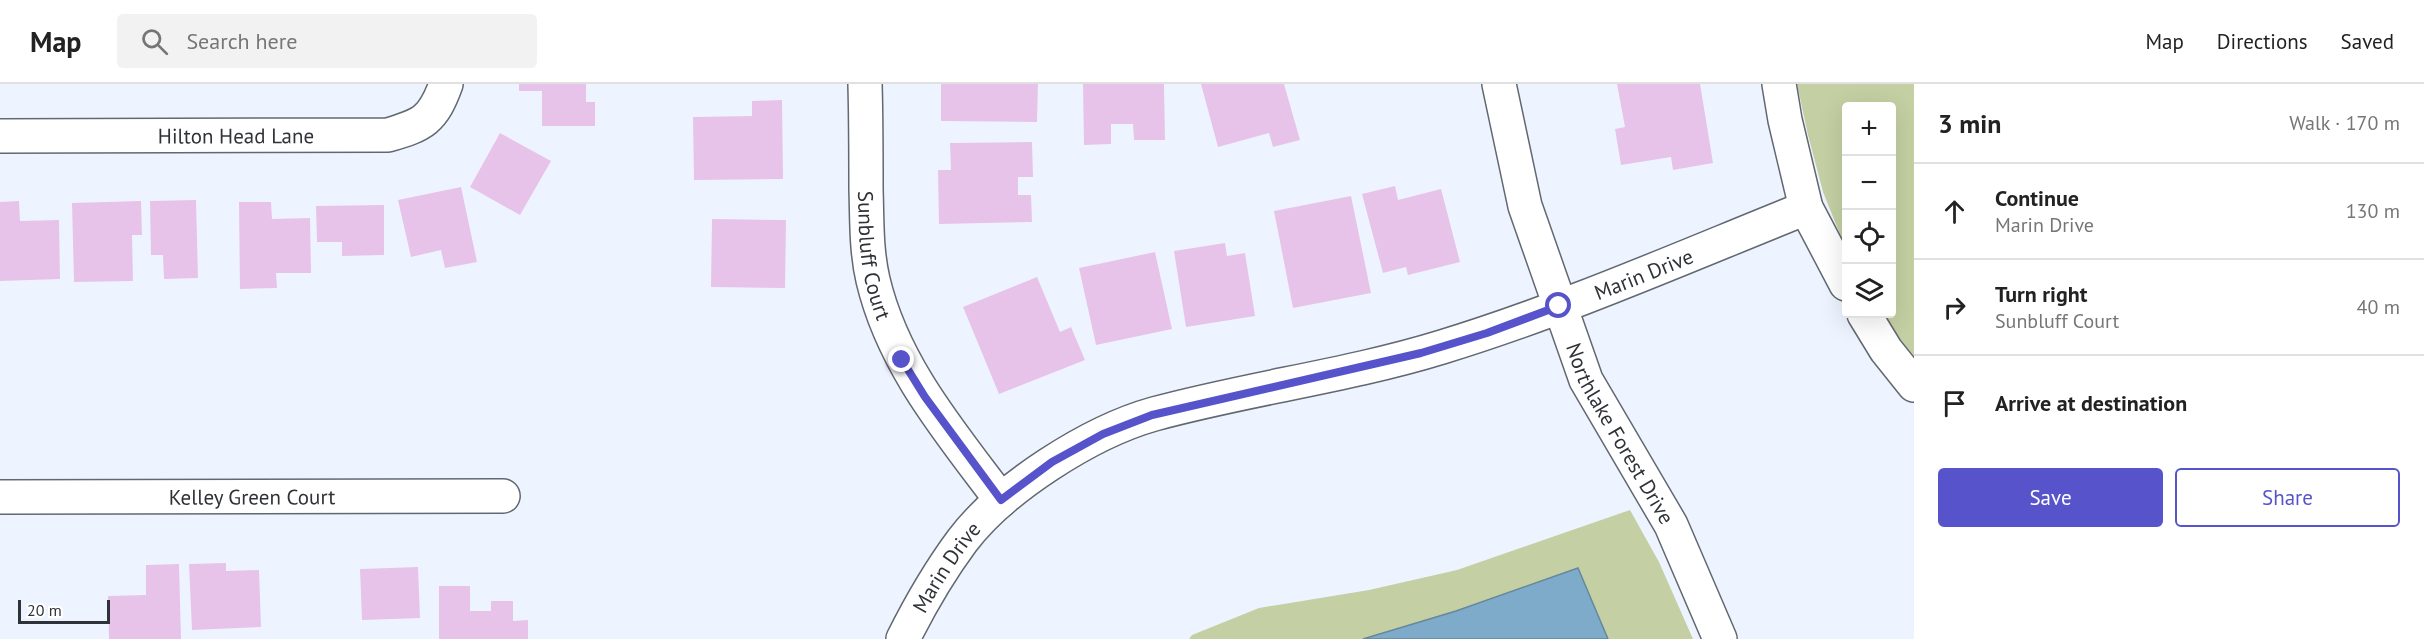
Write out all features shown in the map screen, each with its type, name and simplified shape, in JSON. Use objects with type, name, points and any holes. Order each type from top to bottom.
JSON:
[{"type":"street","name":"Hilton Head Lane","points":[[0,136],[388,135],[418,126],[438,105],[446,84]]},
{"type":"street","name":"Sunbluff Court","points":[[865,84],[867,242],[873,280],[885,320],[902,360],[925,397],[1001,500]]},
{"type":"street","name":"Northlake Forest Drive","points":[[1499,84],[1525,206],[1586,380],[1671,525],[1720,639]]},
{"type":"street","points":[[1779,84],[1806,208],[1842,276]]},
{"type":"street","name":"Marin Drive","points":[[903,639],[925,596],[963,540],[1001,500],[1052,462],[1103,434],[1152,415],[1421,353],[1487,333],[1806,208]]},
{"type":"street","points":[[1866,318],[1886,350],[1914,386]]},
{"type":"street","name":"Kelley Green Court","points":[[0,497],[503,496]]},
{"type":"green space","points":[[1797,84],[1914,84],[1914,359],[1886,318],[1896,318],[1896,102],[1842,102],[1842,239],[1823,192]]},
{"type":"green space","points":[[1630,510],[1659,562],[1693,639],[1189,639],[1192,635],[1259,608],[1369,590],[1457,570]]},
{"type":"water","points":[[1578,568],[1608,639],[1363,639],[1456,611]]},
{"type":"building","points":[[519,84],[586,84],[586,102],[595,102],[595,126],[542,126],[542,91],[519,91]]},
{"type":"building","points":[[941,84],[1038,84],[1037,122],[941,121]]},
{"type":"building","points":[[1083,84],[1164,84],[1165,140],[1134,140],[1133,124],[1111,124],[1111,144],[1084,145]]},
{"type":"building","points":[[1201,84],[1284,84],[1300,140],[1273,147],[1269,133],[1218,147]]},
{"type":"building","points":[[1617,84],[1700,84],[1713,163],[1673,170],[1671,157],[1621,165],[1615,129],[1625,127]]},
{"type":"building","points":[[782,100],[783,179],[694,180],[693,117],[752,116],[752,101]]},
{"type":"building","points":[[500,133],[551,161],[520,215],[470,187]]},
{"type":"building","points":[[1032,142],[1033,177],[1018,177],[1018,195],[1031,195],[1032,222],[939,224],[938,170],[951,170],[950,143]]},
{"type":"building","points":[[1395,186],[1398,200],[1441,189],[1460,262],[1408,275],[1406,267],[1383,273],[1362,194]]},
{"type":"building","points":[[461,187],[477,262],[445,268],[441,250],[411,257],[398,200]]},
{"type":"building","points":[[1351,196],[1371,293],[1293,308],[1274,211]]},
{"type":"building","points":[[196,200],[198,278],[164,279],[163,255],[151,255],[150,201]]},
{"type":"building","points":[[19,201],[20,221],[59,220],[60,279],[0,281],[0,202]]},
{"type":"building","points":[[141,201],[142,235],[132,235],[133,281],[74,282],[72,203]]},
{"type":"building","points":[[239,202],[271,202],[272,219],[310,218],[311,273],[276,273],[277,288],[240,289]]},
{"type":"building","points":[[384,205],[384,255],[342,256],[342,242],[317,242],[316,206]]},
{"type":"building","points":[[712,219],[786,220],[785,288],[711,287]]},
{"type":"building","points":[[1225,243],[1227,256],[1245,253],[1255,316],[1186,327],[1174,251]]},
{"type":"building","points":[[1155,252],[1172,329],[1096,345],[1079,268]]},
{"type":"building","points":[[1037,277],[1060,332],[1071,327],[1085,360],[999,394],[963,307]]},
{"type":"building","points":[[226,563],[226,571],[259,570],[261,627],[192,630],[189,564]]},
{"type":"building","points":[[179,564],[181,639],[109,639],[108,596],[146,595],[146,565]]},
{"type":"building","points":[[418,567],[420,618],[362,620],[360,569]]},
{"type":"building","points":[[439,586],[470,586],[470,611],[491,611],[491,601],[513,601],[513,621],[528,620],[528,639],[439,639]]},
{"type":"route","points":[[902,360],[925,397],[1001,500],[1052,462],[1103,434],[1152,415],[1421,353],[1487,333],[1559,306]]}]
